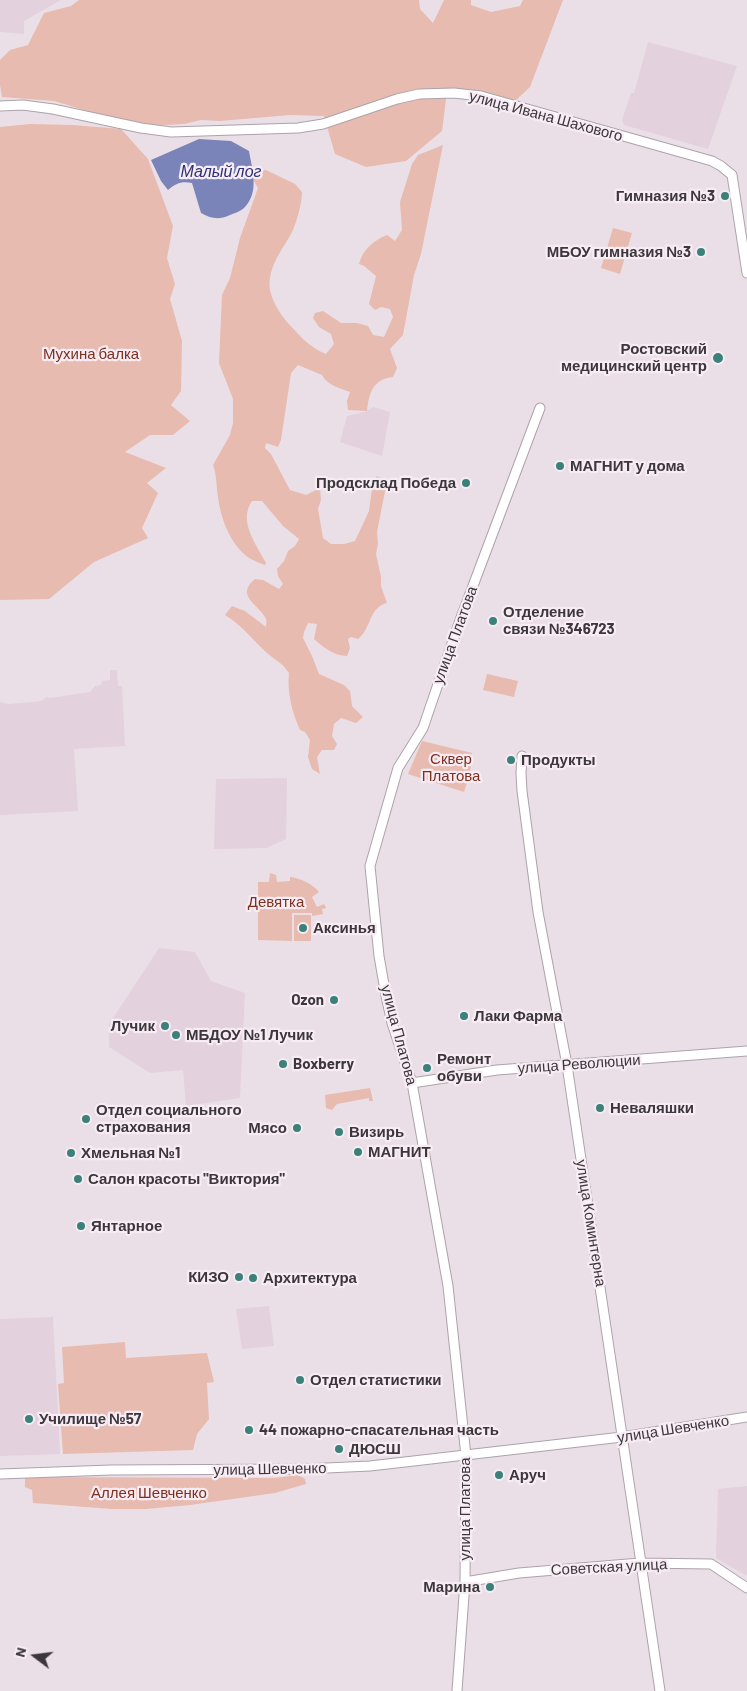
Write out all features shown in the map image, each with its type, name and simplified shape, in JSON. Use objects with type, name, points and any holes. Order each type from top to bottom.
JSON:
[{"type":"street","name":"улица Ивана Шахового","points":[[0,106],[23,105],[53,109],[141,128],[172,132],[298,128],[323,124],[419,94],[466,94],[712,161],[721,166],[732,174],[747,273]]},
{"type":"street","name":"улица Платова","points":[[457,1691],[465,1582],[466,1456],[448,1286],[412,1082],[396,1038],[386,996],[379,956],[370,866],[398,768],[422,728],[459,623],[540,408]]},
{"type":"street","name":"улица Коминтерна","points":[[522,756],[522,791],[538,912],[567,1065],[660,1691]]},
{"type":"street","name":"улица Революции","points":[[412,1082],[497,1070],[747,1051]]},
{"type":"street","name":"улица Шевченко","points":[[0,1474],[111,1470],[370,1466],[622,1437],[747,1417]]},
{"type":"street","name":"Советская улица","points":[[465,1582],[527,1572],[640,1563],[711,1564],[747,1588]]},
{"type":"shaded area","points":[[0,0],[61,0],[24,21],[24,34],[0,32]]},
{"type":"shaded area","points":[[648,42],[737,66],[708,149],[624,125],[622,120],[631,93],[634,93]]},
{"type":"shaded area","points":[[373,407],[390,412],[382,456],[340,442],[347,416],[365,412]]},
{"type":"shaded area","points":[[110,670],[117,670],[118,686],[122,686],[125,746],[74,749],[78,811],[0,815],[0,702],[9,704],[42,701],[46,697],[90,692],[95,686],[101,685],[102,681],[110,680]]},
{"type":"shaded area","points":[[287,778],[286,839],[266,848],[214,849],[216,779]]},
{"type":"shaded area","name":"МБДОУ №1 Лучик","points":[[159,948],[195,952],[211,981],[245,993],[240,1098],[186,1106],[183,1070],[150,1073],[109,1047],[109,1024]]},
{"type":"shaded area","points":[[269,1306],[274,1346],[242,1349],[236,1309]]},
{"type":"shaded area","name":"Училище №57","points":[[53,1317],[60,1454],[0,1456],[0,1319]]},
{"type":"shaded area","points":[[747,1486],[747,1576],[716,1558],[718,1489]]},
{"type":"green space","points":[[79,0],[419,0],[420,9],[433,23],[444,0],[471,0],[471,5],[491,12],[520,6],[523,0],[563,0],[530,87],[514,102],[447,91],[442,131],[406,161],[366,167],[335,154],[324,116],[290,115],[220,121],[201,120],[184,124],[164,125],[122,124],[54,101],[2,97],[0,60],[10,50],[28,45],[44,13],[71,6]]},
{"type":"green space","name":"Мухина балка","points":[[30,124],[121,129],[148,159],[173,226],[167,258],[175,284],[170,299],[182,341],[181,391],[171,405],[190,421],[173,435],[150,435],[125,452],[166,468],[147,483],[158,493],[142,528],[148,538],[94,562],[49,599],[0,600],[0,127]]},
{"type":"green space","points":[[443,145],[421,254],[414,275],[403,335],[390,349],[397,368],[393,377],[386,378],[373,388],[367,411],[348,410],[347,401],[350,392],[330,384],[322,375],[298,365],[291,373],[281,440],[278,447],[266,443],[265,448],[271,454],[290,490],[306,495],[320,488],[321,500],[318,509],[323,538],[331,544],[344,544],[355,541],[369,511],[373,481],[377,476],[382,479],[386,486],[377,532],[378,544],[376,554],[381,586],[387,603],[376,609],[366,629],[358,639],[351,637],[348,639],[350,648],[347,656],[333,653],[314,639],[317,624],[308,623],[304,632],[303,638],[319,674],[344,685],[350,691],[352,706],[363,717],[356,723],[341,718],[334,724],[332,736],[337,744],[334,750],[322,750],[317,757],[320,774],[312,769],[308,757],[310,740],[305,732],[300,730],[292,709],[289,695],[289,673],[283,665],[266,652],[238,624],[225,615],[232,606],[245,611],[266,627],[266,619],[250,600],[247,590],[255,579],[263,580],[279,589],[283,584],[278,576],[277,569],[284,561],[288,551],[295,546],[299,539],[283,526],[262,501],[252,501],[248,509],[248,524],[253,540],[266,563],[265,565],[252,560],[236,546],[223,519],[213,465],[230,435],[233,423],[233,399],[219,363],[222,295],[230,278],[240,238],[258,188],[254,181],[253,171],[266,170],[295,184],[302,192],[300,208],[294,226],[275,262],[270,278],[270,290],[274,302],[288,323],[306,341],[326,354],[334,344],[331,334],[319,327],[313,318],[315,313],[323,311],[341,323],[357,323],[368,326],[373,335],[384,337],[393,317],[390,309],[381,307],[375,310],[369,304],[376,276],[359,264],[369,246],[382,237],[387,235],[395,241],[402,230],[400,202],[412,164],[418,155]]},
{"type":"green space","points":[[613,228],[632,233],[620,274],[601,268]]},
{"type":"green space","points":[[487,674],[518,681],[514,697],[483,690]]},
{"type":"green space","name":"Сквер Платова","points":[[422,741],[472,753],[470,773],[464,792],[408,774]]},
{"type":"green space","name":"Девятка","points":[[270,873],[276,875],[277,882],[290,881],[290,877],[310,884],[319,892],[312,897],[317,907],[324,904],[326,908],[322,909],[323,914],[312,916],[312,913],[292,913],[292,941],[258,940],[258,882],[269,882]]},
{"type":"green space","name":"Аксинья","points":[[294,915],[311,915],[311,941],[294,941]]},
{"type":"green space","points":[[370,1088],[373,1101],[369,1101],[369,1098],[337,1104],[332,1110],[326,1108],[325,1095]]},
{"type":"green space","points":[[125,1342],[126,1358],[207,1353],[214,1382],[207,1383],[209,1419],[197,1434],[193,1450],[63,1454],[58,1384],[64,1383],[62,1347]]},
{"type":"green space","name":"Аллея Шевченко","points":[[298,1475],[305,1479],[306,1484],[275,1493],[146,1509],[112,1509],[33,1503],[32,1490],[25,1487],[25,1478],[34,1477],[275,1478]]},
{"type":"water","name":"Малый лог","points":[[199,139],[231,141],[249,151],[254,180],[253,188],[249,202],[241,210],[222,218],[209,217],[201,213],[192,183],[179,183],[168,190],[161,181],[151,160]]},
{"type":"place","name":"Гимназия №3","points":[[725,196]]},
{"type":"place","name":"МБОУ гимназия №3","points":[[701,252]]},
{"type":"place","name":"Ростовский медицинский центр","points":[[718,358]]},
{"type":"place","name":"МАГНИТ у дома","points":[[560,466]]},
{"type":"place","name":"Продсклад Победа","points":[[466,483]]},
{"type":"place","name":"Отделение связи №346723","points":[[493,621]]},
{"type":"place","name":"Продукты","points":[[511,760]]},
{"type":"place","name":"Аксинья","points":[[303,928]]},
{"type":"place","name":"Ozon","points":[[334,1000]]},
{"type":"place","name":"Лаки Фарма","points":[[464,1016]]},
{"type":"place","name":"Лучик","points":[[165,1026]]},
{"type":"place","name":"МБДОУ №1 Лучик","points":[[176,1035]]},
{"type":"place","name":"Boxberry","points":[[283,1064]]},
{"type":"place","name":"Ремонт обуви","points":[[427,1068]]},
{"type":"place","name":"Неваляшки","points":[[600,1108]]},
{"type":"place","name":"Отдел социального страхования","points":[[86,1119]]},
{"type":"place","name":"Мясо","points":[[297,1128]]},
{"type":"place","name":"Визирь","points":[[339,1132]]},
{"type":"place","name":"МАГНИТ","points":[[358,1152]]},
{"type":"place","name":"Хмельная №1","points":[[71,1153]]},
{"type":"place","name":"Салон красоты \"Виктория\"","points":[[78,1179]]},
{"type":"place","name":"Янтарное","points":[[81,1226]]},
{"type":"place","name":"КИЗО","points":[[239,1277]]},
{"type":"place","name":"Архитектура","points":[[253,1278]]},
{"type":"place","name":"Отдел статистики","points":[[300,1380]]},
{"type":"place","name":"Училище №57","points":[[29,1419]]},
{"type":"place","name":"44 пожарно-спасательная часть","points":[[249,1430]]},
{"type":"place","name":"ДЮСШ","points":[[339,1449]]},
{"type":"place","name":"Аруч","points":[[499,1475]]},
{"type":"place","name":"Марина","points":[[490,1587]]}]
